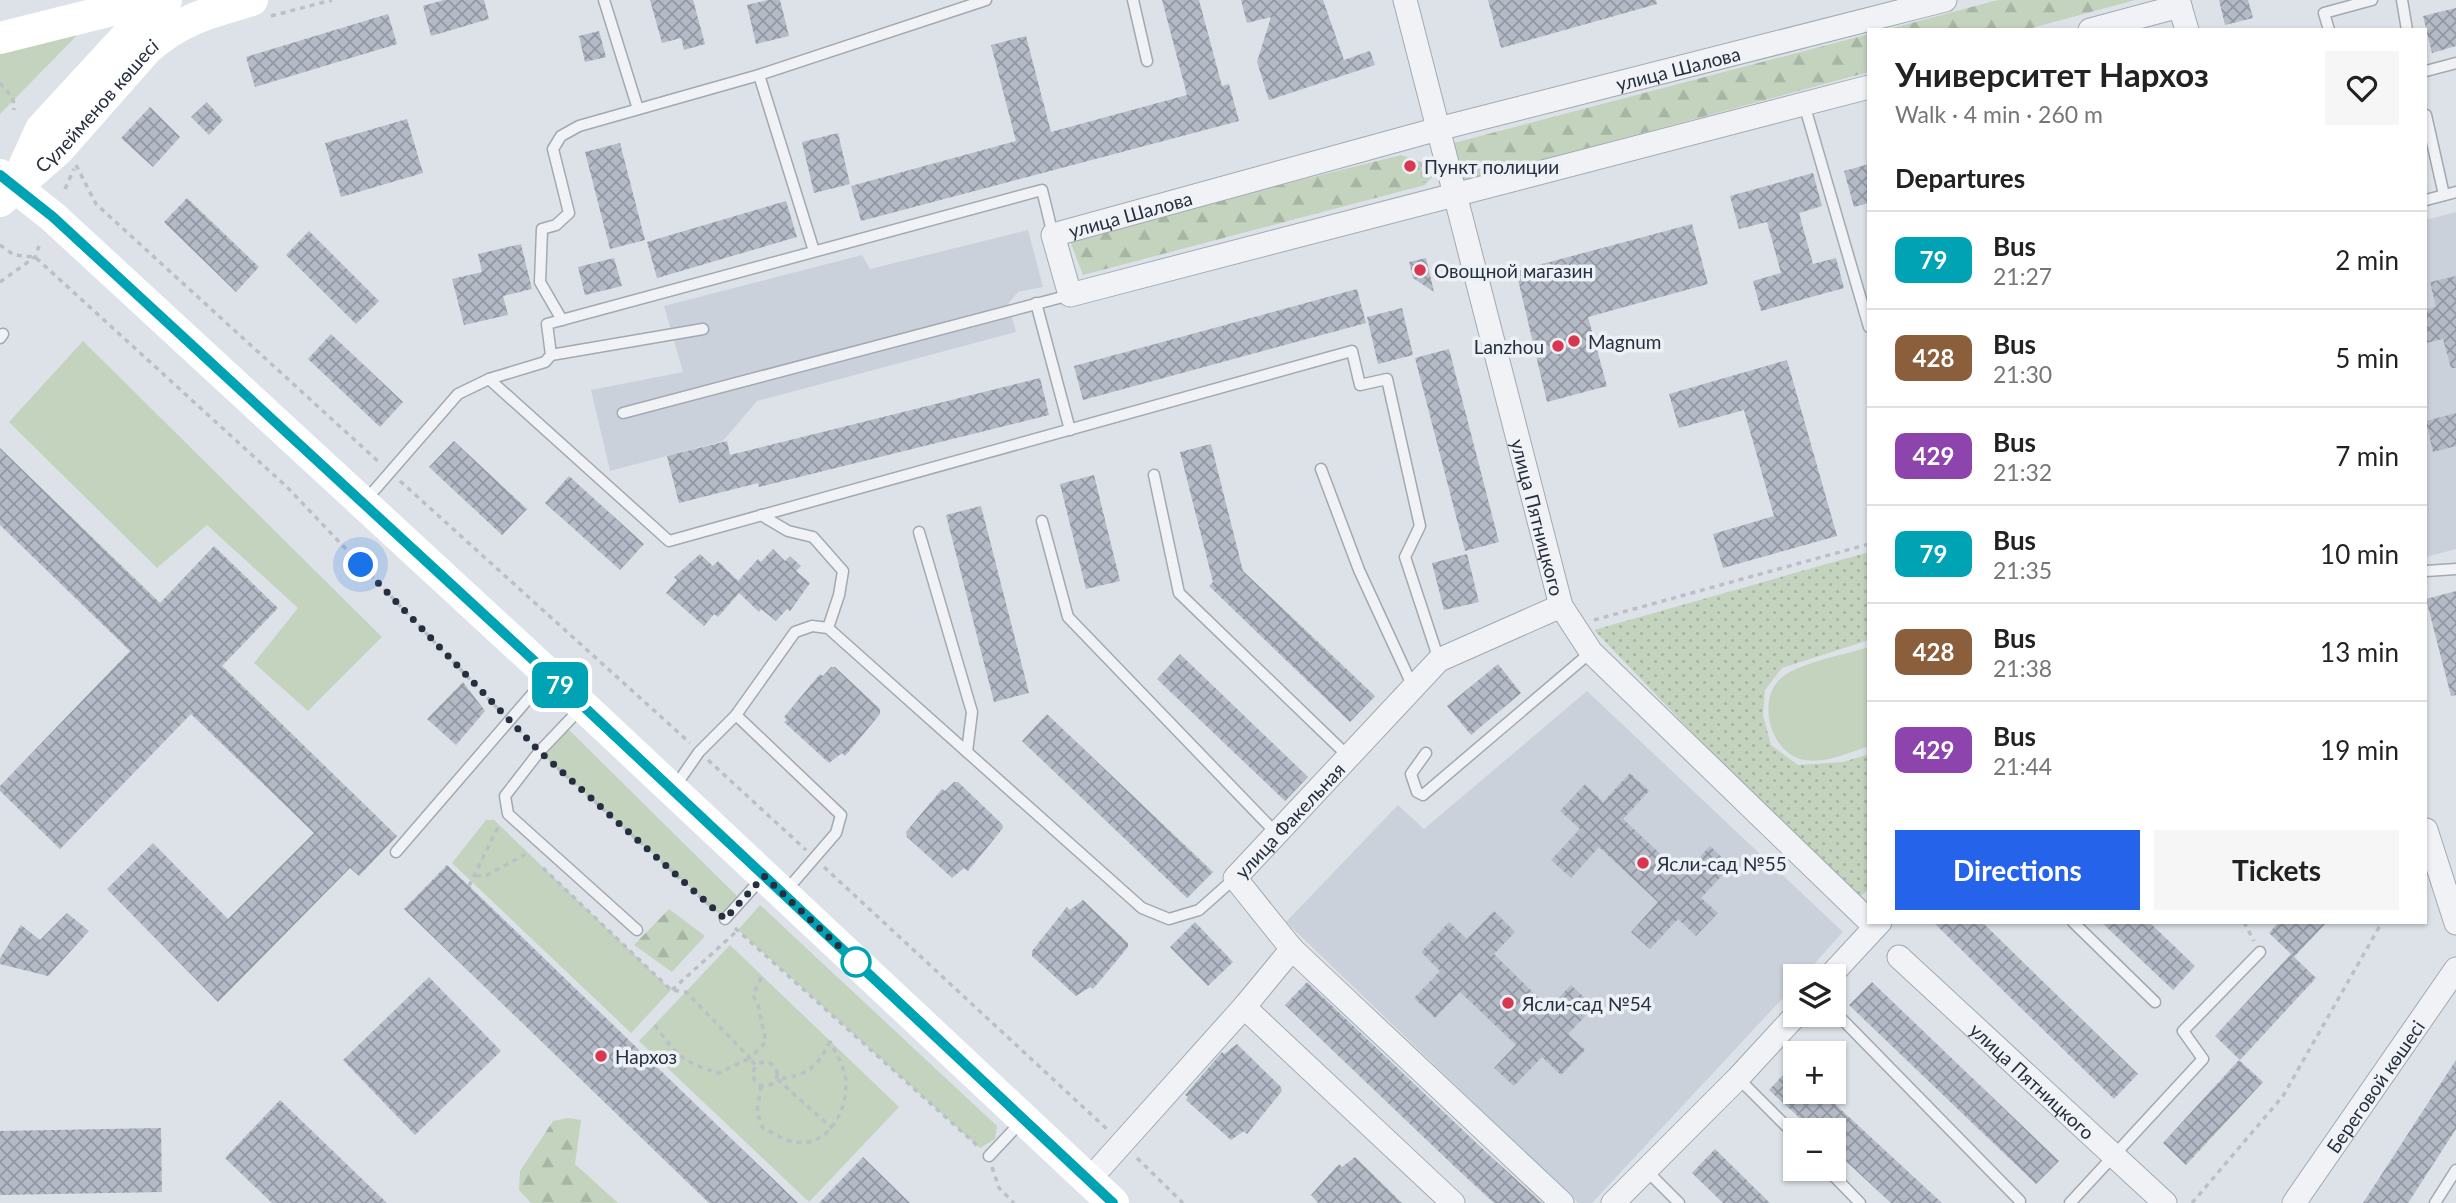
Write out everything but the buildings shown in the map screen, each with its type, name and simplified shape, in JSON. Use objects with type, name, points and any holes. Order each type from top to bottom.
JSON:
[{"type":"main road","name":"Сүлейменов көшесі","points":[[5,188],[41,128],[162,1]]},
{"type":"main road","points":[[0,38],[124,7],[162,1]]},
{"type":"main road","name":"Сүлейменов көшесі","points":[[5,188],[59,149],[148,48],[165,33],[181,22],[260,8]]},
{"type":"main road","points":[[5,188],[53,217],[583,706],[1113,1203]]},
{"type":"street","name":"улица Пятницкого","points":[[1405,0],[1561,606],[1591,652],[1867,917]]},
{"type":"street","name":"улица Шалова","points":[[1070,295],[1053,235],[1438,129],[1945,0]]},
{"type":"street","points":[[2097,28],[2179,3],[2186,28]]},
{"type":"street","points":[[1070,295],[1867,88]]},
{"type":"street","name":"улица Факельная","points":[[1561,606],[1439,660],[1235,878],[1292,949],[1562,1203]]},
{"type":"street","points":[[2427,833],[2456,923]]},
{"type":"street","points":[[1840,964],[1872,924]]},
{"type":"street","points":[[1089,1180],[1244,1007],[1292,949]]},
{"type":"street","name":"улица Пятницкого","points":[[1899,957],[2165,1203]]},
{"type":"street","name":"Береговой көшесі","points":[[2294,1203],[2456,969]]},
{"type":"street","points":[[1244,1007],[1453,1203]]},
{"type":"street","points":[[1613,1203],[1785,1027]]},
{"type":"lane","points":[[604,0],[638,109]]},
{"type":"lane","points":[[562,320],[540,282],[542,229],[556,225],[569,213],[553,149],[561,136],[579,126],[759,75],[952,5],[986,0]]},
{"type":"lane","points":[[1133,0],[1147,61]]},
{"type":"lane","points":[[2328,28],[2324,13],[2372,0]]},
{"type":"lane","points":[[2402,0],[2407,28]]},
{"type":"lane","points":[[2427,71],[2456,63]]},
{"type":"lane","points":[[759,75],[814,251]]},
{"type":"lane","points":[[1804,104],[1867,320]]},
{"type":"lane","points":[[2427,118],[2450,193],[2427,200]]},
{"type":"lane","points":[[551,355],[547,324],[1042,190],[1053,235]]},
{"type":"lane","points":[[623,413],[1070,295]]},
{"type":"lane","points":[[1036,303],[1070,430]]},
{"type":"lane","points":[[363,503],[458,394],[489,379],[545,362],[551,355],[703,329]]},
{"type":"lane","points":[[489,379],[669,541],[1352,351],[1360,385],[1387,379],[1420,526],[1405,557],[1439,660]]},
{"type":"lane","points":[[1321,469],[1359,570],[1413,687]]},
{"type":"lane","points":[[1154,475],[1179,593],[1349,757]]},
{"type":"lane","points":[[761,515],[788,531],[813,537],[843,571],[839,595],[828,628]]},
{"type":"lane","points":[[1042,521],[1068,617],[1277,834]]},
{"type":"lane","points":[[919,532],[972,712],[967,752]]},
{"type":"lane","points":[[2427,572],[2456,569]]},
{"type":"lane","points":[[672,790],[699,752],[736,715],[795,632],[812,626],[828,628],[1142,908],[1169,919],[1199,910],[1235,878]]},
{"type":"lane","points":[[1426,753],[1410,774],[1417,792],[1423,795],[1591,652]]},
{"type":"lane","points":[[396,852],[548,675]]},
{"type":"lane","points":[[583,706],[540,752],[505,796],[508,814],[636,930]]},
{"type":"lane","points":[[725,919],[813,857],[836,833],[841,815],[736,715]]},
{"type":"lane","points":[[2075,924],[2155,1002]]},
{"type":"lane","points":[[2070,1203],[2203,1059],[2183,1031],[2260,952]]},
{"type":"lane","points":[[1846,1022],[2020,1201]]},
{"type":"lane","points":[[1738,1078],[1783,1123]]},
{"type":"lane","points":[[989,1156],[1024,1119]]},
{"type":"lane","points":[[1646,1170],[1679,1203]]},
{"type":"lane","points":[[2435,1203],[2456,1170]]},
{"type":"lane","points":[[1839,1181],[1860,1203]]},
{"type":"path","points":[[260,8],[332,0]]},
{"type":"path","points":[[0,83],[13,98],[15,110]]},
{"type":"path","points":[[65,189],[83,156]]},
{"type":"path","points":[[1420,162],[1425,185]]},
{"type":"path","points":[[76,165],[96,204],[699,752],[1122,1143],[1183,1203]]},
{"type":"path","points":[[0,245],[14,255],[35,257],[287,487],[540,752],[989,1156],[999,1188],[1014,1203]]},
{"type":"path","points":[[0,282],[35,257],[40,246]]},
{"type":"path","points":[[1572,626],[1867,545]]},
{"type":"path","points":[[476,876],[474,870],[499,825]]},
{"type":"path","points":[[469,886],[476,876],[487,875],[528,853],[671,990],[686,992],[757,1066]]},
{"type":"path","points":[[2245,924],[2260,952]]},
{"type":"path","points":[[2192,1203],[2283,1096],[2381,924]]},
{"type":"path","points":[[671,990],[738,930]]},
{"type":"path","points":[[655,1024],[674,1052],[693,1066],[719,1073],[750,1058],[766,1042],[758,1004],[753,995],[762,976]]},
{"type":"path","points":[[830,1041],[846,1081],[841,1113],[827,1134],[812,1141],[789,1141],[762,1127],[757,1112],[761,1086],[772,1085],[777,1079],[811,1071],[820,1062],[830,1041]]},
{"type":"path","points":[[761,1086],[753,1077],[757,1066],[764,1062],[772,1064],[777,1070],[777,1079],[832,1128]]},
{"type":"shaded area","points":[[2456,212],[2456,549],[2427,557],[2427,220]]},
{"type":"shaded area","points":[[1028,230],[1043,287],[1018,292],[1008,304],[1016,332],[757,401],[723,441],[610,471],[591,390],[683,372],[664,306],[862,255],[870,269]]},
{"type":"shaded area","points":[[1587,691],[1843,932],[1814,964],[1783,964],[1783,998],[1592,1203],[1578,1203],[1286,922],[1398,805],[1424,829]]},
{"type":"green space","points":[[1998,0],[2135,0],[2032,28],[1893,28]]},
{"type":"green space","points":[[88,24],[0,114],[0,45]]},
{"type":"green space","points":[[1867,35],[1867,73],[1461,182],[1450,144]]},
{"type":"green space","points":[[1401,155],[1431,165],[1433,176],[1425,185],[1083,275],[1069,238]]},
{"type":"green space","points":[[83,341],[382,637],[308,711],[254,663],[298,608],[207,525],[157,568],[9,422]]},
{"type":"green space","points":[[1867,553],[1867,641],[1782,668],[1765,690],[1763,715],[1771,745],[1798,765],[1843,762],[1867,755],[1867,891],[1861,896],[1747,790],[1594,630]]},
{"type":"green space","points":[[1867,648],[1867,747],[1835,757],[1809,760],[1790,754],[1782,746],[1771,725],[1769,702],[1772,691],[1778,681],[1807,664]]},
{"type":"green space","points":[[564,725],[742,901],[725,919],[539,752]]},
{"type":"green space","points":[[486,820],[494,820],[671,990],[631,1033],[452,863]]},
{"type":"green space","points":[[760,905],[997,1126],[995,1139],[980,1148],[738,930]]},
{"type":"green space","points":[[669,909],[705,936],[672,972],[634,945]]},
{"type":"green space","points":[[730,945],[899,1107],[809,1202],[639,1041]]},
{"type":"green space","points":[[568,1118],[581,1120],[575,1164],[618,1203],[531,1203],[519,1190],[520,1171],[553,1121]]},
{"type":"bus line","name":"79","points":[[0,175],[53,217],[583,706],[1113,1203]]},
{"type":"place","name":"Пункт полиции","points":[[1410,166]]},
{"type":"place","name":"Овощной магазин","points":[[1420,270]]},
{"type":"place","name":"Magnum","points":[[1574,341]]},
{"type":"place","name":"Lanzhou","points":[[1558,346]]},
{"type":"place","name":"Ясли-сад №55","points":[[1643,863]]},
{"type":"place","name":"Ясли-сад №54","points":[[1508,1003]]},
{"type":"place","name":"Нархоз","points":[[601,1056]]},
{"type":"route","points":[[361,565],[540,752],[725,919],[764,876],[863,969],[856,962]]}]
